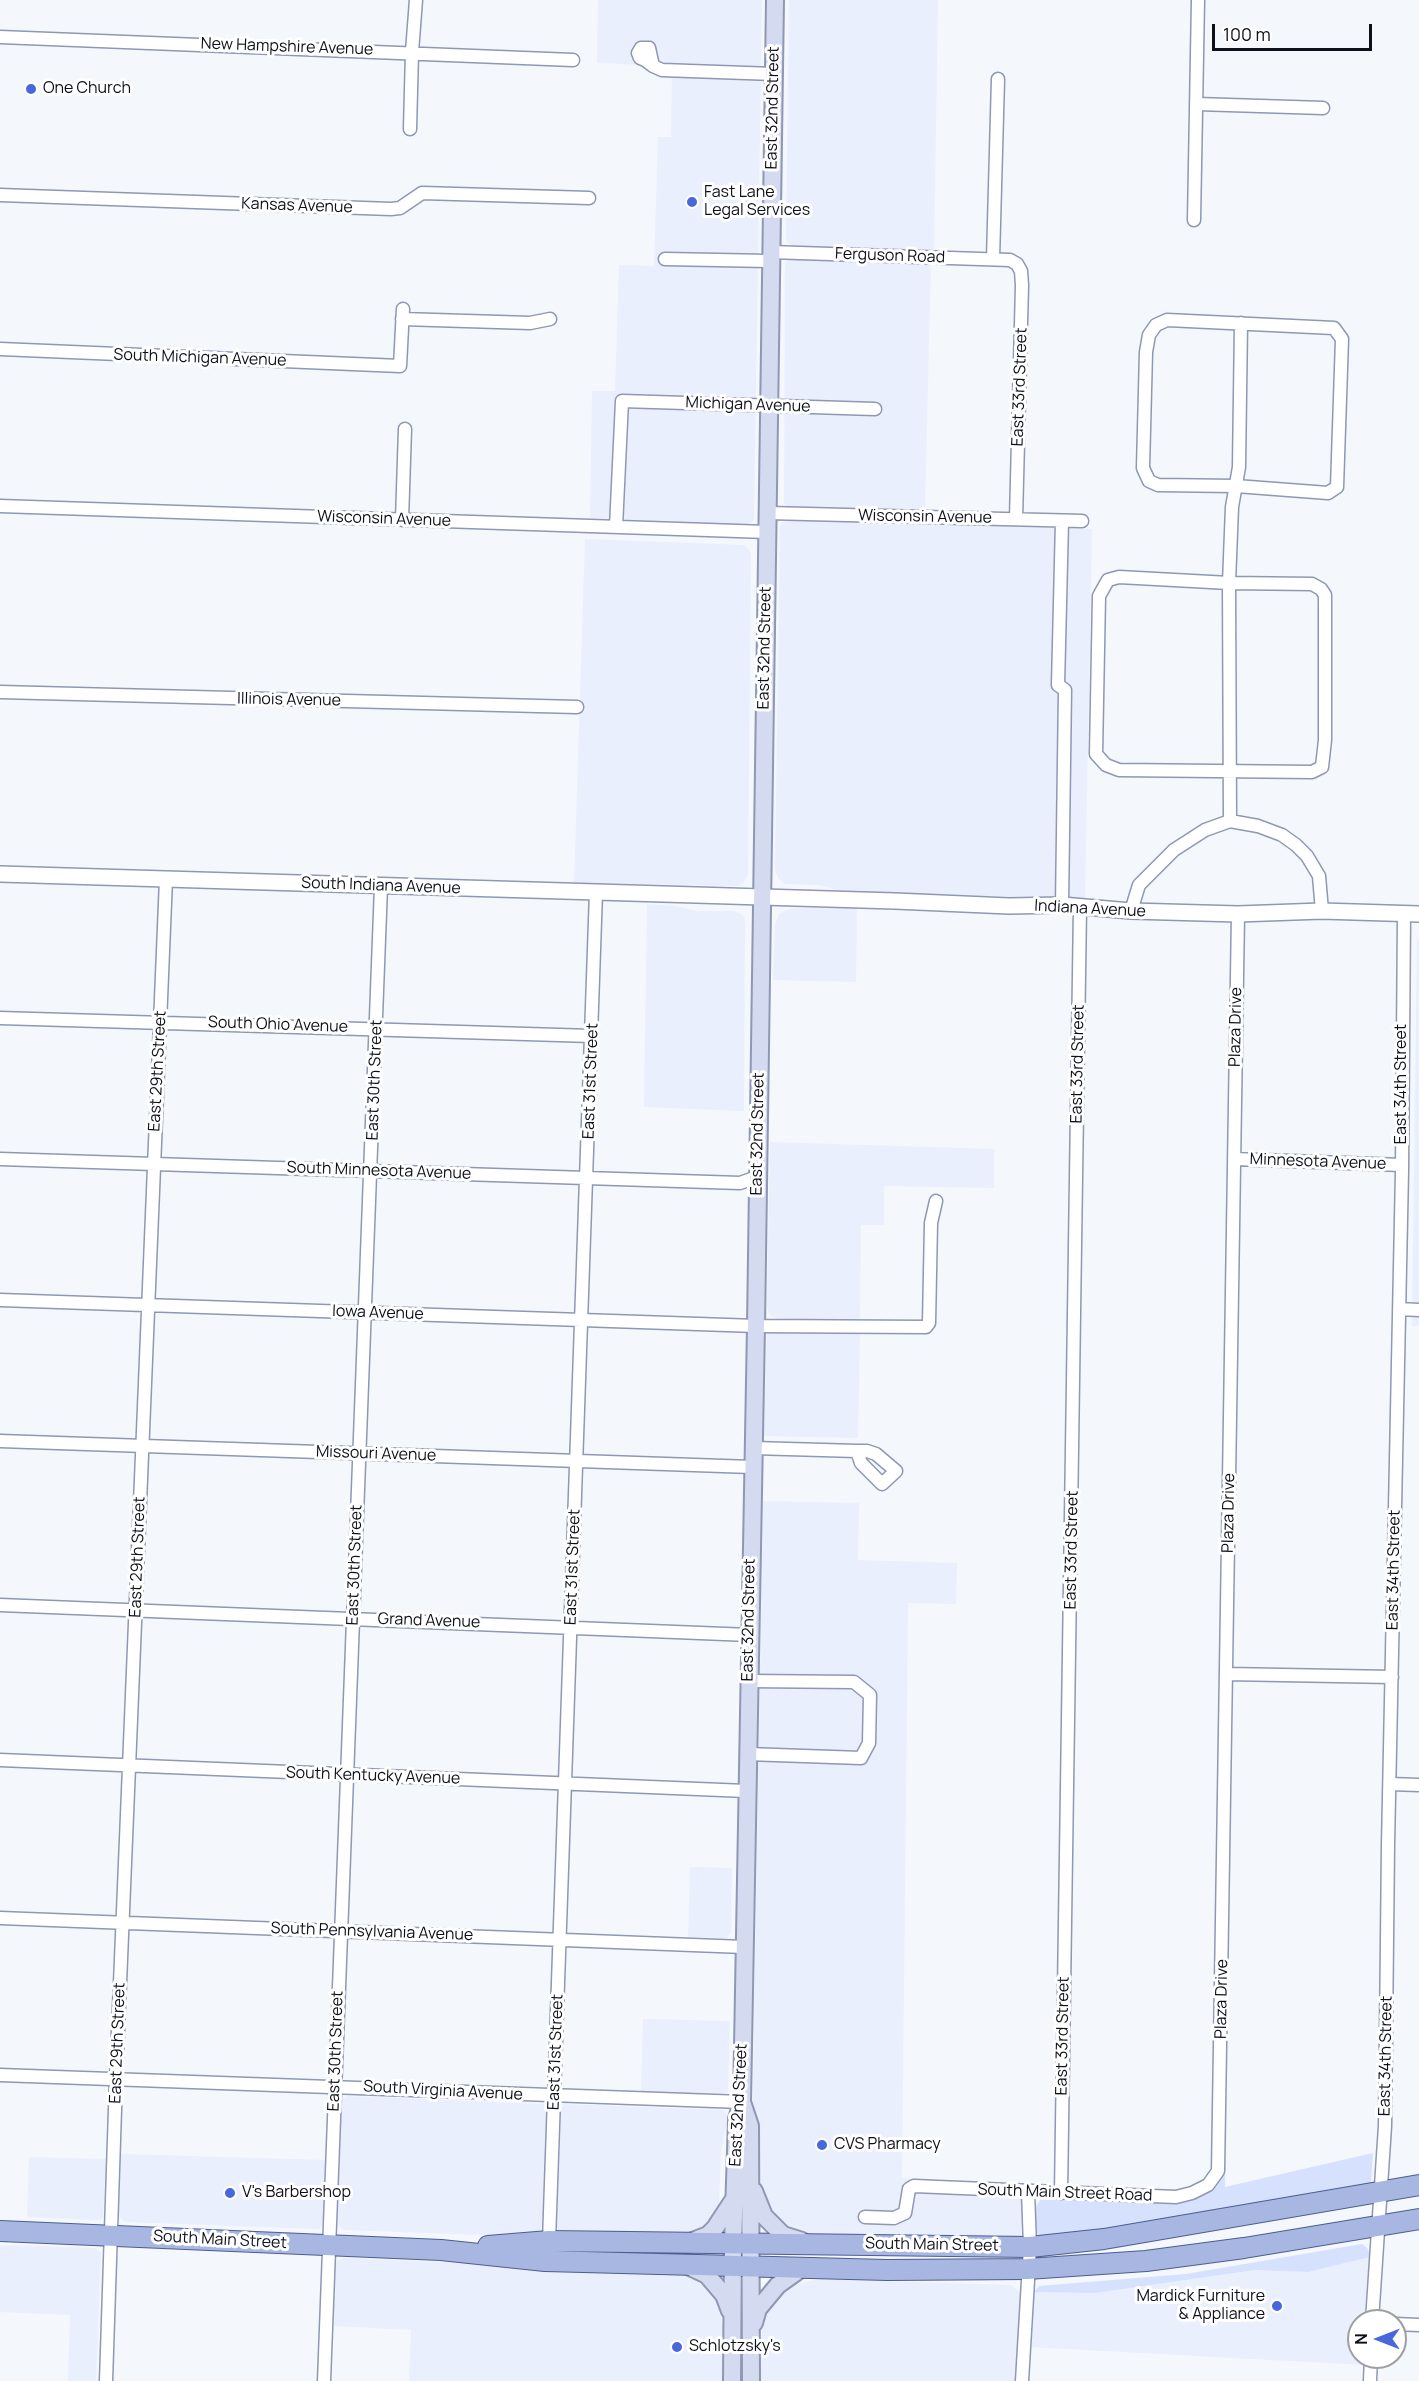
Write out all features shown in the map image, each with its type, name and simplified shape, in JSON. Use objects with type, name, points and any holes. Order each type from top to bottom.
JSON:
[{"type":"main road","name":"East 32nd Street","points":[[742,2244],[734,2198],[737,2119],[742,2102],[756,1326],[775,0]]},
{"type":"main road","points":[[742,2102],[750,2126],[751,2181],[742,2244],[742,2267],[751,2336],[751,2381]]},
{"type":"main road","points":[[751,2181],[764,2216],[783,2235],[811,2244]]},
{"type":"main road","name":"South Main Street","points":[[441,2250],[549,2241],[1029,2247],[1104,2239],[1419,2185]]},
{"type":"main road","points":[[687,2243],[708,2235],[734,2198]]},
{"type":"main road","name":"South Main Street","points":[[0,2231],[441,2250],[545,2261],[887,2270],[1027,2270],[1146,2261],[1244,2248],[1419,2219]]},
{"type":"main road","points":[[686,2265],[707,2275],[724,2295],[733,2317]]},
{"type":"main road","points":[[732,2381],[733,2317],[742,2267]]},
{"type":"main road","points":[[751,2336],[758,2309],[778,2285],[802,2268]]},
{"type":"street","points":[[410,129],[412,52],[417,0]]},
{"type":"street","points":[[1194,220],[1198,0]]},
{"type":"street","name":"New Hampshire Avenue","points":[[0,37],[573,60]]},
{"type":"street","points":[[653,66],[662,70],[774,74]]},
{"type":"street","points":[[993,259],[998,79]]},
{"type":"street","points":[[1197,104],[1323,108]]},
{"type":"street","name":"Kansas Avenue","points":[[0,195],[391,209],[400,208],[422,193],[589,198]]},
{"type":"street","points":[[665,259],[770,256]]},
{"type":"street","name":"Ferguson Road","points":[[770,256],[1010,260]]},
{"type":"street","name":"East 33rd Street","points":[[1010,260],[1019,267],[1022,280],[1016,519]]},
{"type":"street","name":"South Michigan Avenue","points":[[0,349],[400,366],[403,314],[530,323],[550,319]]},
{"type":"street","points":[[1167,320],[1241,323],[1334,328],[1342,339],[1337,487],[1328,493],[1236,486],[1158,485],[1149,481],[1143,468],[1146,352],[1149,335],[1156,325],[1167,320]]},
{"type":"street","points":[[1230,821],[1229,584],[1232,507],[1239,467],[1241,323]]},
{"type":"street","name":"Michigan Avenue","points":[[616,527],[621,401],[875,409]]},
{"type":"street","points":[[402,520],[405,429]]},
{"type":"street","name":"Wisconsin Avenue","points":[[0,506],[767,532]]},
{"type":"street","name":"Wisconsin Avenue","points":[[768,513],[1082,521]]},
{"type":"street","points":[[1062,521],[1058,685],[1065,690],[1062,905]]},
{"type":"street","points":[[1119,578],[1229,584],[1312,584],[1321,589],[1325,595],[1325,718],[1322,767],[1312,772],[1119,770],[1106,765],[1096,754],[1099,596],[1108,580],[1119,578]]},
{"type":"street","name":"Illinois Avenue","points":[[0,692],[578,707]]},
{"type":"street","points":[[1131,911],[1139,885],[1174,850],[1189,839],[1230,821],[1258,826],[1282,835],[1296,844],[1307,856],[1319,876],[1322,911]]},
{"type":"street","name":"South Indiana Avenue","points":[[0,874],[762,897]]},
{"type":"street","name":"East 29th Street","points":[[106,2381],[116,2079],[166,879]]},
{"type":"street","name":"East 30th Street","points":[[324,2381],[381,886]]},
{"type":"street","name":"East 31st Street","points":[[549,2241],[596,892]]},
{"type":"street","name":"Indiana Avenue","points":[[762,897],[1009,906],[1062,905],[1131,911],[1238,914],[1322,911],[1411,914]]},
{"type":"street","name":"East 33rd Street","points":[[1061,2193],[1080,907]]},
{"type":"street","name":"Plaza Drive","points":[[1220,2112],[1238,914]]},
{"type":"street","name":"East 34th Street","points":[[1373,2309],[1385,2126],[1402,1165],[1411,914]]},
{"type":"street","name":"South Ohio Avenue","points":[[0,1018],[161,1021],[592,1036]]},
{"type":"street","name":"South Minnesota Avenue","points":[[0,1159],[740,1183],[757,1177]]},
{"type":"street","name":"Minnesota Avenue","points":[[1234,1159],[1402,1165]]},
{"type":"street","name":"Iowa Avenue","points":[[0,1300],[756,1326],[926,1327],[929,1323],[931,1223],[936,1202]]},
{"type":"street","points":[[1399,1309],[1419,1310]]},
{"type":"street","name":"Missouri Avenue","points":[[0,1441],[752,1467]]},
{"type":"street","points":[[753,1448],[857,1451]]},
{"type":"street","name":"Grand Avenue","points":[[0,1605],[571,1626],[750,1635]]},
{"type":"street","points":[[1227,1674],[1392,1677]]},
{"type":"street","points":[[747,1754],[861,1758],[869,1743],[870,1695],[854,1682],[748,1681]]},
{"type":"street","name":"South Kentucky Avenue","points":[[0,1760],[746,1791]]},
{"type":"street","points":[[1390,1784],[1419,1785]]},
{"type":"street","name":"South Pennsylvania Avenue","points":[[0,1918],[744,1947]]},
{"type":"street","name":"South Virginia Avenue","points":[[0,2075],[742,2102]]},
{"type":"street","name":"South Main Street Road","points":[[865,2217],[894,2218],[905,2213],[909,2189],[914,2187],[1176,2198],[1208,2185],[1218,2170],[1220,2112]]},
{"type":"street","points":[[1022,2381],[1029,2247],[1028,2191]]},
{"type":"shaded area","points":[[598,0],[762,0],[754,519],[749,525],[590,518],[592,391],[615,391],[619,265],[654,266],[658,137],[671,137],[672,66],[597,63]]},
{"type":"shaded area","points":[[789,0],[938,0],[934,254],[794,247],[786,239]]},
{"type":"shaded area","points":[[792,258],[931,262],[925,509],[789,507],[784,503],[785,266],[786,262]]},
{"type":"shaded area","points":[[789,520],[1092,529],[1085,899],[852,893],[818,885],[785,884],[778,878],[775,870],[780,527],[782,523]]},
{"type":"shaded area","points":[[585,539],[745,545],[751,553],[748,875],[738,886],[574,883]]},
{"type":"shaded area","points":[[647,904],[675,906],[698,911],[734,911],[745,919],[744,1111],[644,1107]]},
{"type":"shaded area","points":[[792,908],[857,908],[856,982],[773,980],[775,925],[779,914]]},
{"type":"shaded area","points":[[1419,938],[1419,1326],[1412,1326],[1417,940]]},
{"type":"shaded area","points":[[770,1142],[994,1149],[994,1188],[884,1186],[884,1225],[861,1225],[860,1321],[775,1318],[769,1314],[767,1306]]},
{"type":"shaded area","points":[[860,1330],[858,1438],[764,1436],[767,1331]]},
{"type":"shaded area","points":[[763,1501],[859,1503],[858,1560],[957,1563],[956,1604],[908,1603],[902,2178],[1021,2184],[1021,2238],[801,2238],[773,2220],[758,2186],[754,2154],[753,2089]]},
{"type":"shaded area","points":[[690,1867],[732,1868],[731,1932],[727,1938],[688,1937]]},
{"type":"shaded area","points":[[643,2019],[730,2021],[728,2092],[723,2094],[641,2092]]},
{"type":"shaded area","points":[[346,2096],[545,2104],[547,2108],[543,2221],[540,2230],[528,2235],[484,2235],[344,2230],[341,2228],[336,2219],[342,2101]]},
{"type":"shaded area","points":[[564,2104],[724,2110],[728,2116],[721,2152],[719,2206],[709,2226],[689,2233],[665,2235],[560,2232],[557,2227],[561,2109]]},
{"type":"shaded area","points":[[1373,2153],[1371,2181],[1366,2188],[1042,2239],[1036,2232],[1035,2208],[1040,2200],[1047,2197],[1159,2203],[1180,2201],[1212,2189],[1225,2171],[1225,2187]]},
{"type":"shaded area","points":[[120,2154],[326,2160],[323,2222],[317,2229],[125,2222],[118,2215]]},
{"type":"shaded area","points":[[29,2157],[106,2159],[103,2217],[99,2220],[27,2217]]},
{"type":"shaded area","points":[[1362,2244],[1368,2249],[1370,2257],[1308,2272],[1255,2270],[1095,2293],[1034,2292],[1039,2286],[1186,2274]]},
{"type":"shaded area","points":[[0,2245],[94,2248],[101,2252],[96,2381],[68,2381],[70,2315],[0,2312]]},
{"type":"shaded area","points":[[1370,2257],[1368,2309],[1347,2309],[1347,2364],[1029,2347],[1034,2292],[1095,2293],[1255,2270],[1307,2272]]},
{"type":"shaded area","points":[[344,2258],[682,2272],[702,2280],[714,2293],[723,2327],[725,2381],[409,2381],[411,2330],[333,2326],[336,2262]]},
{"type":"shaded area","points":[[820,2279],[1011,2285],[1019,2292],[1021,2298],[1018,2381],[760,2381],[763,2311],[787,2286]]},
{"type":"place","name":"One Church","points":[[31,89]]},
{"type":"place","name":"Fast Lane Legal Services","points":[[692,202]]},
{"type":"place","name":"CVS Pharmacy","points":[[822,2145]]},
{"type":"place","name":"V's Barbershop","points":[[230,2193]]},
{"type":"place","name":"Mardick Furniture & Appliance","points":[[1277,2306]]},
{"type":"place","name":"Schlotzsky's","points":[[677,2347]]}]
